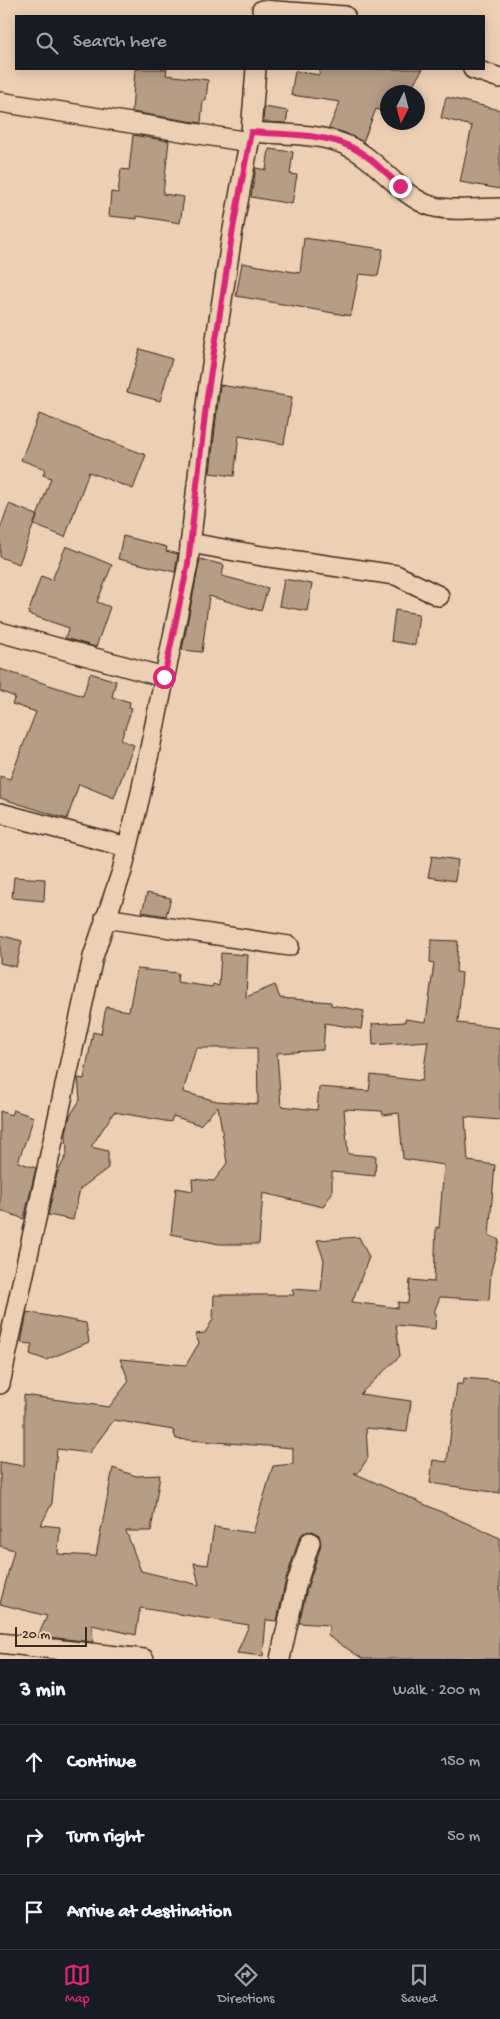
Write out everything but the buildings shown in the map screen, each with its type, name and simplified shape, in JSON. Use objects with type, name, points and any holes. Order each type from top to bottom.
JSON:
[{"type":"street","points":[[262,9],[333,15]]},
{"type":"street","points":[[0,1384],[93,958],[122,872],[141,792],[188,564],[208,388],[233,229],[250,137],[256,70]]},
{"type":"street","points":[[476,70],[500,78]]},
{"type":"street","points":[[0,102],[250,137],[326,138],[352,147],[373,161],[408,194],[431,206],[447,208],[500,208]]},
{"type":"street","points":[[190,543],[262,556],[396,575],[439,596]]},
{"type":"street","points":[[0,632],[164,677]]},
{"type":"street","points":[[0,813],[127,847]]},
{"type":"street","points":[[105,918],[289,946]]},
{"type":"street","points":[[280,1659],[296,1586],[310,1542]]},
{"type":"street","points":[[0,1643],[144,1659]]},
{"type":"route","points":[[164,677],[188,564],[207,397],[233,229],[251,132],[326,138],[352,147],[373,161],[400,186]]}]
